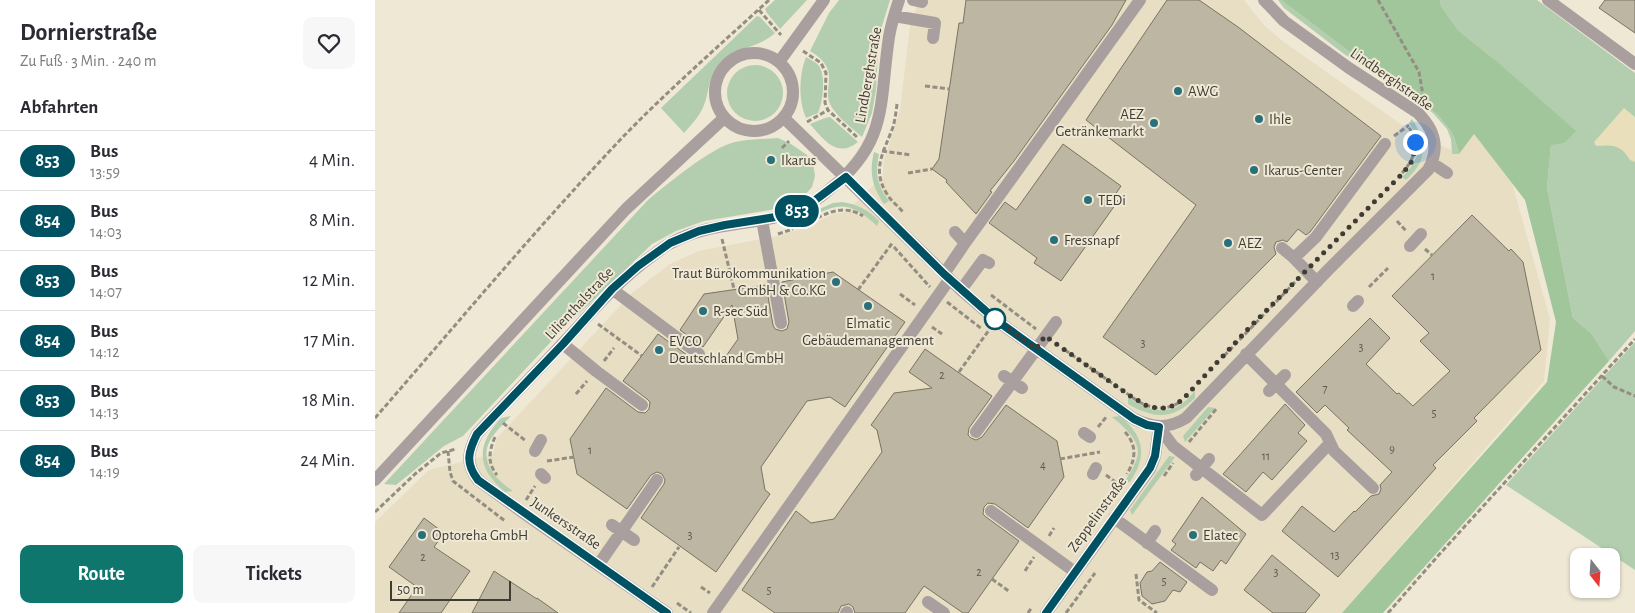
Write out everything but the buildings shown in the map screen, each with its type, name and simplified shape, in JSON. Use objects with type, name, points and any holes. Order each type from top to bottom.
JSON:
[{"type":"street","points":[[779,62],[824,0]]},
{"type":"street","name":"Lindberghstraße","points":[[846,177],[860,159],[877,128],[882,107],[889,36],[899,0]]},
{"type":"street","points":[[713,613],[938,295],[965,243],[1140,0]]},
{"type":"street","name":"Lindberghstraße","points":[[1264,0],[1283,21],[1349,68],[1418,113],[1432,131],[1435,143],[1435,154],[1432,163]]},
{"type":"street","points":[[1548,0],[1635,64]]},
{"type":"street","points":[[895,16],[935,23],[933,38]]},
{"type":"street","points":[[755,53],[768,56],[779,62],[789,75],[793,90],[792,101],[784,118],[774,126],[753,131],[737,127],[724,118],[717,107],[716,82],[722,70],[731,60],[742,55],[755,53]]},
{"type":"street","points":[[375,480],[626,209],[724,118]]},
{"type":"street","points":[[784,118],[947,277],[996,320],[1134,419],[1147,425],[1159,427],[1169,426],[1186,418],[1246,354],[1428,170],[1432,163],[1447,173]]},
{"type":"street","points":[[1294,258],[1316,237],[1385,144]]},
{"type":"street","name":"Lilienthalstraße","points":[[471,445],[477,434],[563,344],[612,289],[638,266],[670,243],[699,231],[782,216],[806,207],[846,177]]},
{"type":"street","points":[[762,220],[781,322]]},
{"type":"street","points":[[955,232],[965,243]]},
{"type":"street","points":[[1410,246],[1421,234]]},
{"type":"street","points":[[1282,248],[1317,282]]},
{"type":"street","points":[[961,290],[983,260],[989,263]]},
{"type":"street","points":[[612,289],[641,316],[661,318],[699,354]]},
{"type":"street","points":[[976,432],[1056,322]]},
{"type":"street","points":[[563,344],[642,405]]},
{"type":"street","points":[[1246,354],[1272,388],[1326,434],[1334,451],[1373,488]]},
{"type":"street","points":[[1272,388],[1285,375]]},
{"type":"street","points":[[1159,427],[1173,446],[1203,467],[1262,515],[1330,442]]},
{"type":"street","name":"Zeppelinstraße","points":[[1046,613],[1150,468],[1157,449],[1159,427]]},
{"type":"street","name":"Junkersstraße","points":[[471,445],[469,465],[472,473],[478,480],[667,613]]},
{"type":"street","points":[[599,564],[617,528],[657,480]]},
{"type":"street","points":[[991,511],[1075,572]]},
{"type":"street","points":[[1114,518],[1212,590]]},
{"type":"street","points":[[617,528],[633,540]]},
{"type":"street","points":[[1147,543],[1155,531]]},
{"type":"street","points":[[928,602],[944,613]]},
{"type":"path","points":[[375,418],[534,234],[622,139],[679,83],[769,0]]},
{"type":"path","points":[[1378,0],[1419,72],[1425,108],[1405,124],[1412,132],[1415,151],[1413,160],[1396,180]]},
{"type":"path","points":[[759,10],[777,32],[821,63],[826,73],[825,103],[828,110],[867,146],[883,152],[911,155]]},
{"type":"path","points":[[925,86],[951,89]]},
{"type":"path","points":[[897,101],[894,125],[880,161],[879,173],[888,196],[909,217]]},
{"type":"path","points":[[799,132],[808,121],[828,110]]},
{"type":"path","points":[[1385,144],[1408,126]]},
{"type":"path","points":[[908,173],[932,169]]},
{"type":"path","points":[[812,221],[829,212],[844,209],[854,211],[867,219]]},
{"type":"path","points":[[1391,229],[1405,215]]},
{"type":"path","points":[[719,226],[734,289]]},
{"type":"path","points":[[765,237],[796,228]]},
{"type":"path","points":[[858,290],[901,232]]},
{"type":"path","points":[[887,239],[938,295],[995,338]]},
{"type":"path","points":[[716,243],[731,240]]},
{"type":"path","points":[[1369,287],[1388,268]]},
{"type":"path","points":[[1222,357],[1306,270]]},
{"type":"path","points":[[970,278],[1045,336],[1147,406],[1168,408],[1184,398]]},
{"type":"path","points":[[588,316],[642,356]]},
{"type":"path","points":[[593,331],[605,318]]},
{"type":"path","points":[[959,372],[996,320]]},
{"type":"path","points":[[1389,613],[1437,557],[1635,339]]},
{"type":"path","points":[[1602,376],[1614,387],[1635,396]]},
{"type":"path","points":[[1159,482],[1217,408]]},
{"type":"path","points":[[1099,412],[1113,422]]},
{"type":"path","points":[[494,416],[506,425],[540,461]]},
{"type":"path","points":[[501,480],[491,463],[489,453],[495,437],[506,425]]},
{"type":"path","points":[[1119,485],[1129,471],[1134,456],[1132,440],[1121,428]]},
{"type":"path","points":[[375,512],[415,474],[441,453],[471,445]]},
{"type":"path","points":[[1060,459],[1100,452]]},
{"type":"path","points":[[540,461],[573,457]]},
{"type":"path","points":[[519,510],[527,498],[540,461]]},
{"type":"path","points":[[1095,471],[1131,494]]},
{"type":"path","points":[[520,493],[527,498]]},
{"type":"path","points":[[645,598],[679,547]]},
{"type":"path","points":[[1066,613],[1098,568]]},
{"type":"path","points":[[1136,574],[1139,600],[1157,613]]},
{"type":"path","points":[[645,580],[661,591]]},
{"type":"path","points":[[992,580],[1010,592]]},
{"type":"path","points":[[676,602],[691,613]]},
{"type":"shaded area","points":[[919,0],[1244,0],[1264,25],[1281,40],[1422,139],[1459,153],[1474,134],[1512,183],[1550,319],[1544,381],[1342,613],[375,613],[375,522],[429,470],[493,454],[497,438],[632,293],[670,264],[699,251],[777,236],[804,228],[833,214],[846,212],[883,176],[883,163],[900,110],[910,26]]},
{"type":"green space","points":[[775,0],[807,0],[780,29],[765,9]]},
{"type":"green space","points":[[839,0],[890,0],[882,26],[878,51],[876,90],[872,113],[862,137],[833,109],[829,102],[828,94],[829,73],[820,59],[810,51],[829,13]]},
{"type":"green space","points":[[1278,0],[1281,0],[1437,114],[1454,137],[1459,154],[1452,154],[1451,139],[1447,129],[1433,113],[1344,54],[1284,8]]},
{"type":"green space","points":[[1281,0],[1440,0],[1441,6],[1458,30],[1576,131],[1564,143],[1551,145],[1547,188],[1573,318],[1592,334],[1609,361],[1383,613],[1342,613],[1547,382],[1556,322],[1525,200],[1474,134],[1459,154],[1454,137],[1437,114]]},
{"type":"green space","points":[[1440,0],[1537,0],[1635,73],[1635,331],[1609,361],[1592,334],[1573,318],[1547,188],[1551,145],[1494,59],[1458,30],[1441,6]]},
{"type":"green space","points":[[757,16],[775,33],[760,43],[729,55],[722,61],[711,77],[702,109],[684,133],[661,108]]},
{"type":"green space","points":[[806,57],[819,66],[823,82],[818,113],[806,118],[803,111],[800,88]]},
{"type":"green space","points":[[755,65],[770,70],[778,78],[783,93],[778,108],[770,116],[755,121],[740,116],[732,108],[727,93],[732,78],[740,70]]},
{"type":"green space","points":[[830,117],[858,142],[850,147],[837,148],[825,141],[810,124]]},
{"type":"green space","points":[[1412,119],[1421,136],[1423,151],[1418,166],[1406,180],[1402,177],[1413,164],[1418,151],[1416,138],[1409,123]]},
{"type":"green space","points":[[778,138],[807,155],[813,163],[815,176],[812,187],[802,198],[787,207],[704,221],[676,231],[652,244],[559,333],[463,436],[444,446],[396,485],[384,484],[648,200],[714,151],[735,142]]},
{"type":"green space","points":[[874,152],[879,154],[878,179],[889,201],[884,204],[874,185],[872,166]]},
{"type":"green space","points":[[833,203],[853,204],[867,211],[879,221],[877,226],[865,216],[846,207],[828,209],[796,225],[799,218]]},
{"type":"green space","points":[[1635,342],[1635,570],[1620,560],[1620,548],[1602,548],[1506,485]]},
{"type":"green space","points":[[1195,391],[1195,398],[1171,414],[1163,415],[1146,412],[1128,404],[1128,397],[1148,408],[1156,410],[1170,409],[1184,402]]},
{"type":"green space","points":[[1208,407],[1215,408],[1185,442],[1183,436]]},
{"type":"green space","points":[[511,416],[492,437],[486,452],[492,472],[513,491],[505,492],[489,474],[484,465],[483,456],[487,438],[493,428],[501,418]]},
{"type":"green space","points":[[1120,416],[1134,431],[1141,446],[1141,455],[1136,472],[1130,482],[1123,484],[1138,455],[1135,440],[1112,417]]},
{"type":"green space","points":[[1169,456],[1175,457],[1132,515],[1130,510]]},
{"type":"sand","points":[[1624,108],[1635,117],[1635,162],[1630,160],[1619,148],[1596,146],[1594,142]]},
{"type":"bus line","name":"853","points":[[667,613],[478,480],[472,473],[469,465],[469,450],[477,434],[563,344],[612,289],[638,266],[670,243],[699,231],[782,216],[806,207],[846,177],[944,274],[996,320],[1134,419],[1147,425],[1159,427],[1155,456],[1150,468],[1046,613]]},
{"type":"place","name":"AWG","points":[[1178,91]]},
{"type":"place","name":"Ihle","points":[[1259,119]]},
{"type":"place","name":"AEZ Getränkemarkt","points":[[1154,123]]},
{"type":"place","name":"Ikarus","points":[[771,160]]},
{"type":"place","name":"Ikarus-Center","points":[[1254,170]]},
{"type":"place","name":"TEDi","points":[[1088,200]]},
{"type":"place","name":"Fressnapf","points":[[1054,240]]},
{"type":"place","name":"AEZ","points":[[1228,243]]},
{"type":"place","name":"Traut Bürokommunikation GmbH & Co.KG","points":[[836,282]]},
{"type":"place","name":"Elmatic Gebäudemanagement","points":[[868,306]]},
{"type":"place","name":"R-sec Süd","points":[[703,311]]},
{"type":"place","name":"EVCO Deutschland GmbH","points":[[659,350]]},
{"type":"place","name":"Optoreha GmbH","points":[[422,535]]},
{"type":"place","name":"Elatec","points":[[1193,535]]},
{"type":"route","points":[[995,319],[1036,349],[1045,336],[1139,402],[1147,406],[1168,408],[1184,398],[1249,328],[1403,173],[1413,160],[1415,142]]}]
